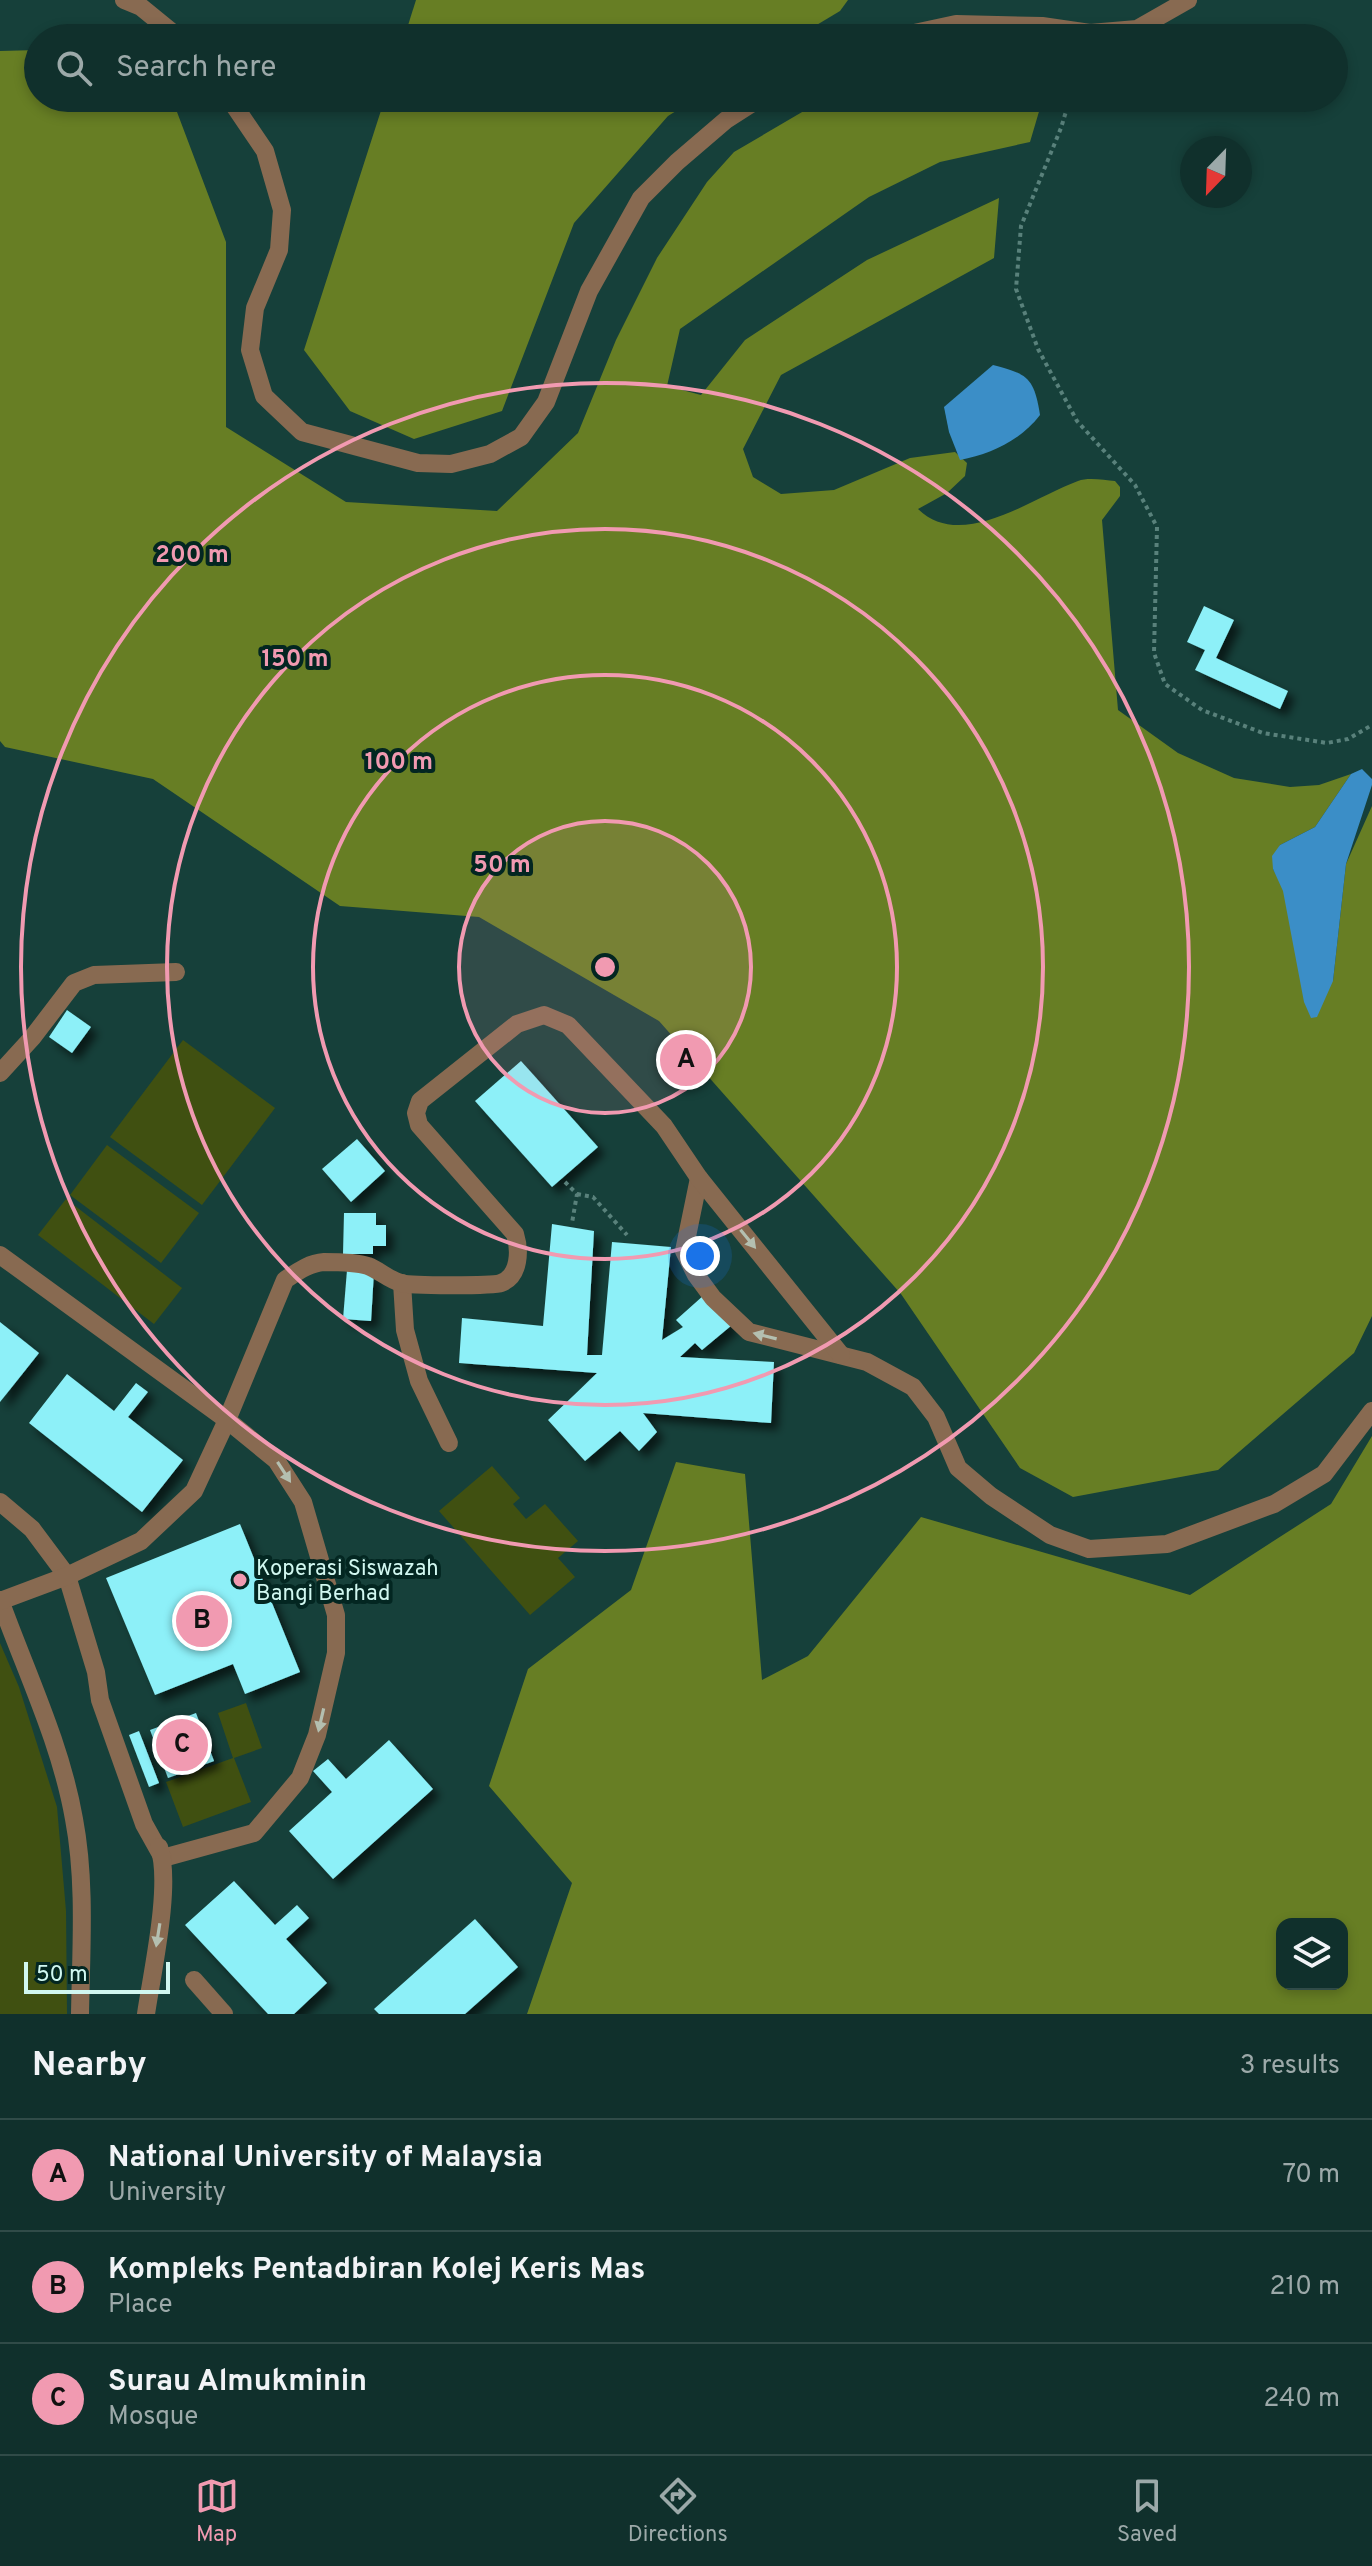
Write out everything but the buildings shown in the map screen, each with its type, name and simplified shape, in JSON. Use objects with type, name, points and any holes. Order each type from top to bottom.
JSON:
[{"type":"street","points":[[124,0],[141,7],[162,24]]},
{"type":"street","points":[[1146,24],[1188,0]]},
{"type":"street","points":[[239,112],[265,151],[282,210],[279,250],[255,308],[250,350],[264,396],[302,432],[418,463],[451,464],[490,454],[521,437],[546,402],[589,291],[641,198],[677,162],[738,112]]},
{"type":"street","points":[[0,1073],[32,1038],[74,983],[94,975],[176,972]]},
{"type":"street","points":[[80,2014],[81,1922],[75,1820],[59,1760],[0,1600],[67,1576],[141,1541],[194,1491],[285,1280],[301,1269],[323,1262],[367,1266],[402,1283],[458,1285],[501,1283],[511,1275],[520,1248],[515,1234],[419,1125],[416,1113],[420,1101],[517,1024],[544,1015],[568,1025],[664,1126],[699,1178],[841,1355]]},
{"type":"street","points":[[699,1178],[684,1251],[713,1298],[749,1332],[867,1362],[913,1387],[936,1417],[958,1468],[991,1496],[1050,1535],[1089,1549],[1167,1544],[1274,1504],[1324,1474],[1372,1411]]},
{"type":"street","points":[[0,1255],[227,1420],[276,1460],[303,1502],[336,1615],[336,1653],[317,1735],[300,1778],[254,1833],[163,1858]]},
{"type":"street","points":[[402,1283],[405,1330],[419,1381],[449,1443]]},
{"type":"street","points":[[0,1502],[32,1529],[67,1576],[96,1672],[100,1700],[144,1824],[163,1858],[161,1912],[146,2014]]},
{"type":"street","points":[[194,1980],[224,2014]]},
{"type":"path","points":[[1066,112],[1021,226],[1016,289],[1038,349],[1077,421],[1135,485],[1157,527],[1154,653],[1165,684],[1202,710],[1263,733],[1327,743],[1348,739],[1372,725]]},
{"type":"path","points":[[565,1182],[577,1194],[593,1197],[627,1235]]},
{"type":"path","points":[[572,1223],[577,1194]]},
{"type":"green space","points":[[416,0],[848,0],[840,11],[818,24],[408,24]]},
{"type":"green space","points":[[24,50],[24,112],[177,112],[226,242],[226,427],[346,502],[497,511],[578,433],[616,340],[657,258],[707,182],[734,152],[802,112],[1039,112],[1030,142],[940,162],[869,197],[680,329],[667,386],[701,395],[745,340],[867,260],[999,198],[994,258],[781,375],[743,449],[753,477],[781,494],[834,490],[910,458],[955,452],[967,463],[965,476],[947,493],[918,509],[936,521],[955,525],[998,517],[1082,480],[1115,481],[1120,487],[1120,496],[1102,520],[1118,710],[1178,753],[1234,778],[1290,787],[1319,785],[1351,774],[1315,827],[1280,845],[1273,869],[1333,981],[1346,864],[1372,806],[1372,1316],[1354,1353],[1218,1470],[1073,1497],[1020,1468],[901,1294],[659,1021],[479,917],[340,906],[153,779],[5,747],[0,741],[0,51]]},
{"type":"green space","points":[[380,112],[674,112],[574,223],[502,411],[414,439],[350,411],[304,350]]},
{"type":"green space","points":[[183,1040],[275,1108],[202,1205],[110,1137]]},
{"type":"green space","points":[[107,1145],[199,1213],[161,1263],[70,1195]]},
{"type":"green space","points":[[66,1199],[182,1288],[154,1324],[38,1235]]},
{"type":"green space","points":[[1372,1436],[1372,2014],[527,2014],[572,1883],[489,1786],[528,1669],[631,1590],[676,1462],[745,1474],[762,1680],[808,1656],[921,1517],[1190,1595],[1331,1504]]},
{"type":"green space","points":[[492,1466],[520,1498],[513,1504],[526,1519],[545,1504],[578,1541],[558,1558],[575,1577],[530,1615],[439,1511]]},
{"type":"green space","points":[[0,1643],[19,1687],[57,1807],[66,1911],[67,2014],[0,2014]]},
{"type":"green space","points":[[246,1703],[262,1748],[234,1758],[251,1802],[183,1827],[166,1782],[233,1758],[218,1713]]},
{"type":"water","points":[[993,365],[1022,375],[1032,385],[1040,415],[1024,432],[1004,445],[960,460],[949,432],[944,407]]},
{"type":"water","points":[[1362,769],[1372,779],[1372,785],[1346,864],[1333,981],[1317,1017],[1311,1018],[1304,1002],[1283,891],[1273,869],[1272,856],[1280,845],[1315,827],[1351,774]]},
{"type":"place","name":"National University of Malaysia","points":[[686,1060]]},
{"type":"place","name":"Koperasi Siswazah Bangi Berhad","points":[[240,1580]]},
{"type":"place","name":"Kompleks Pentadbiran Kolej Keris Mas","points":[[202,1621]]},
{"type":"place","name":"Surau Almukminin","points":[[182,1745]]}]
